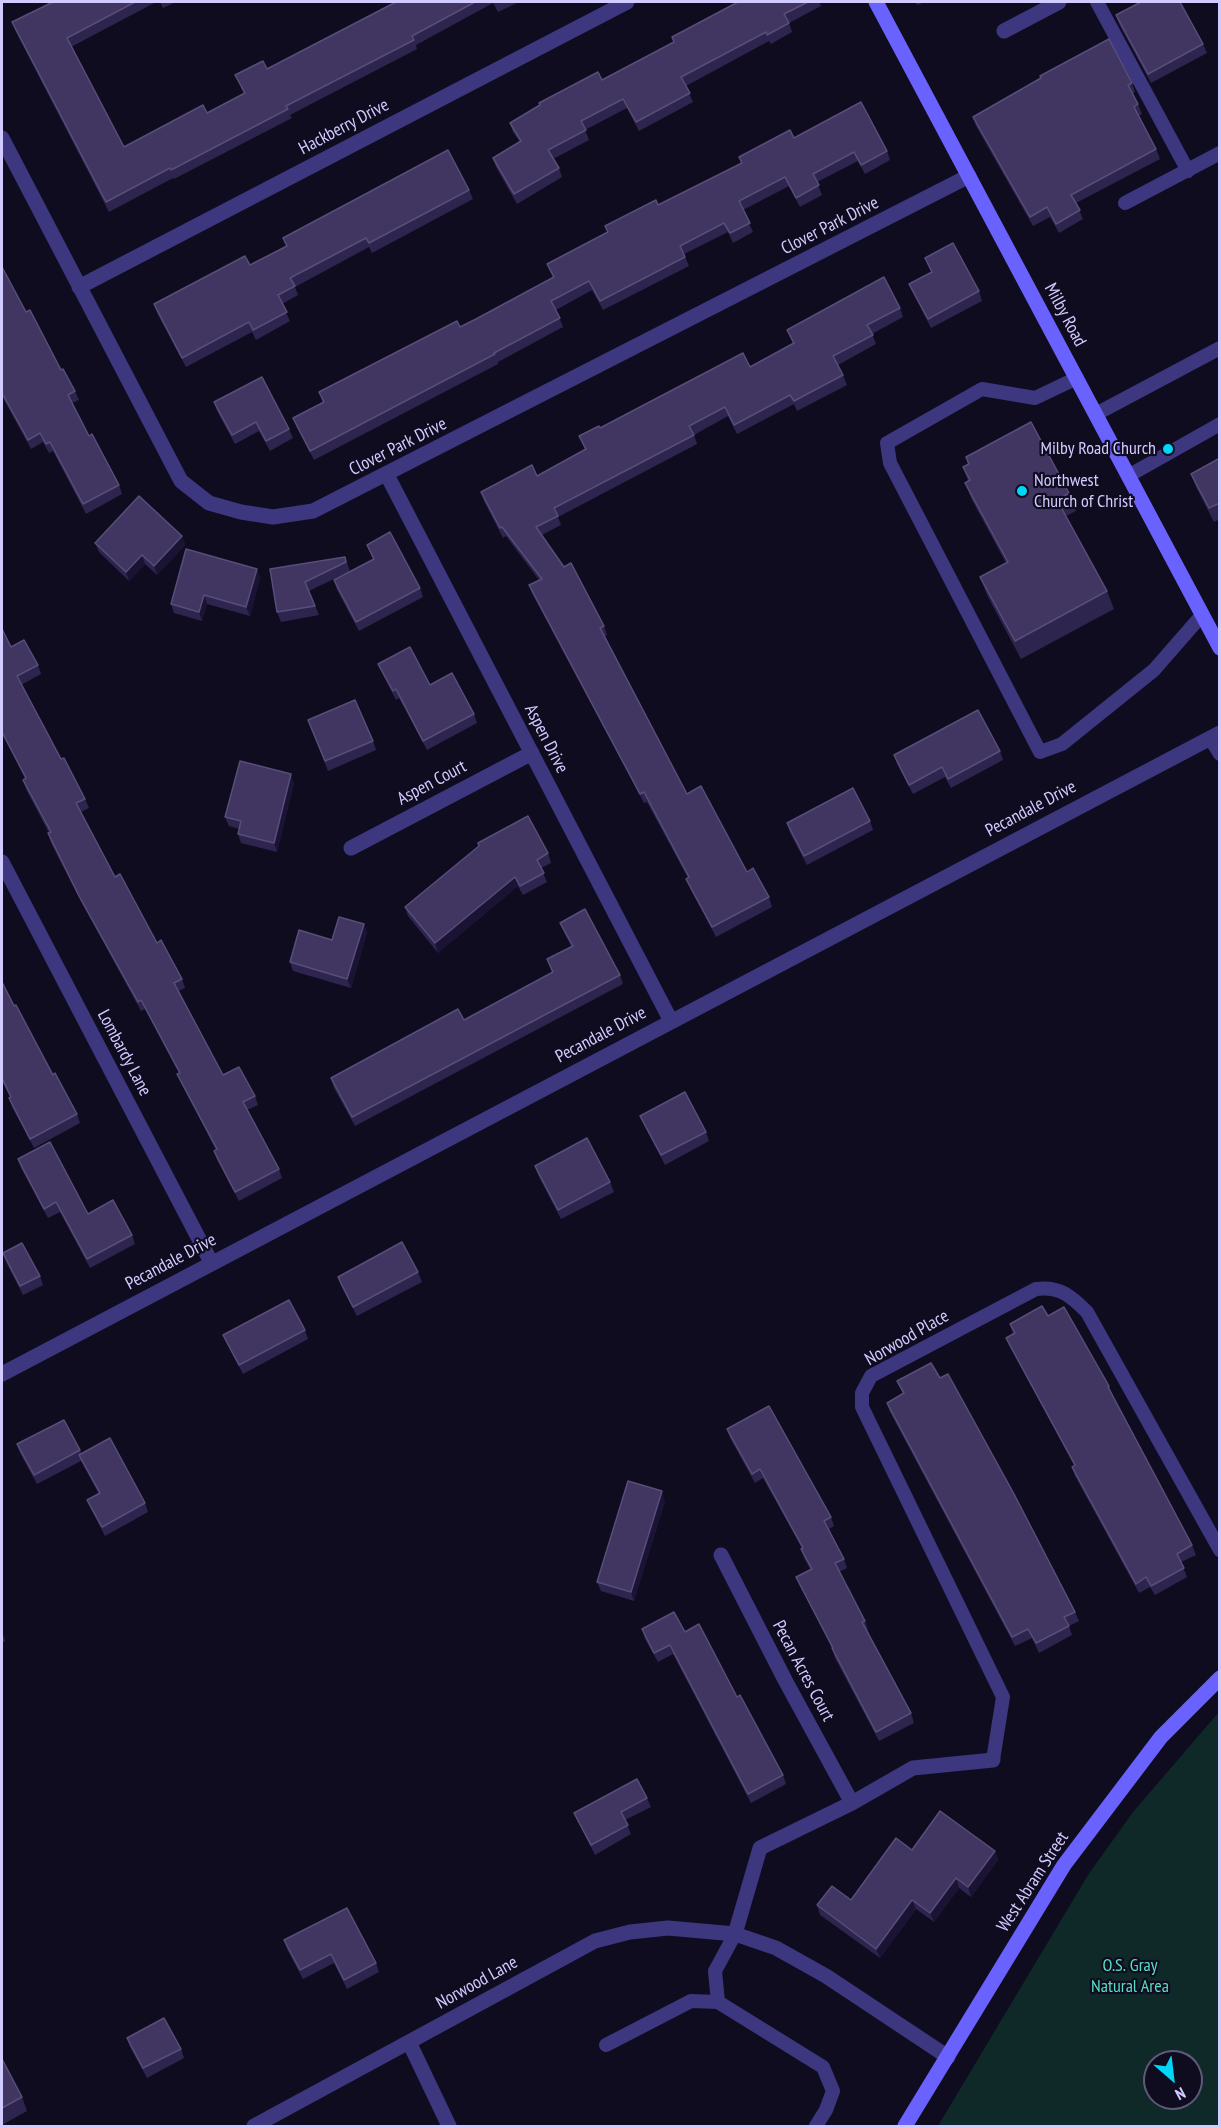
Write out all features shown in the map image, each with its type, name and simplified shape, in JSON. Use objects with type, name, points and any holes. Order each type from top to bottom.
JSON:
[{"type":"street","name":"Hackberry Drive","points":[[79,287],[627,2]]},
{"type":"street","name":"Milby Road","points":[[876,2],[1220,648]]},
{"type":"street","points":[[1004,31],[1059,2]]},
{"type":"street","name":"Clover Park Drive","points":[[2,138],[181,481],[209,502],[241,512],[273,516],[313,511],[387,475],[969,176]]},
{"type":"street","name":"Aspen Drive","points":[[387,475],[671,1021]]},
{"type":"street","name":"Pecandale Drive","points":[[2,1374],[1215,735]]},
{"type":"street","name":"Aspen Court","points":[[351,848],[532,753]]},
{"type":"street","name":"Lombardy Lane","points":[[2,862],[211,1262]]},
{"type":"street","name":"Pecan Acres Court","points":[[721,1555],[852,1803]]},
{"type":"street","name":"West Abram Street","points":[[904,2127],[1064,1865],[1161,1737],[1220,1678]]},
{"type":"street","points":[[735,1934],[760,1848],[852,1803],[913,1768],[993,1760]]},
{"type":"street","name":"Norwood Lane","points":[[254,2127],[595,1941],[630,1932],[668,1928],[735,1934],[776,1948],[826,1976],[948,2057]]},
{"type":"street","points":[[409,2042],[449,2127]]},
{"type":"lane","points":[[1097,2],[1188,171]]},
{"type":"lane","points":[[1125,203],[1220,153]]},
{"type":"lane","points":[[1096,414],[1220,348]]},
{"type":"lane","points":[[1077,378],[1035,398],[982,389],[887,442],[890,463],[1040,752],[1062,744],[1154,670],[1202,615]]},
{"type":"lane","points":[[1128,476],[1220,424]]},
{"type":"lane","points":[[1215,735],[1220,754]]},
{"type":"lane","name":"Norwood Place","points":[[993,1760],[1003,1697],[862,1407],[862,1393],[871,1376],[1036,1289],[1049,1287],[1070,1295],[1087,1312],[1220,1550]]},
{"type":"lane","points":[[718,2002],[715,1971],[735,1934]]},
{"type":"lane","points":[[606,2045],[691,2001],[718,2002],[823,2067],[833,2091],[816,2127]]},
{"type":"green space","name":"O.S. Gray Natural Area","points":[[1219,1712],[1219,2126],[938,2126],[1088,1875],[1133,1812]]},
{"type":"building","points":[[53,2],[135,2],[67,38],[124,147],[203,105],[207,113],[245,93],[235,75],[263,61],[267,69],[396,2],[475,2],[412,36],[414,40],[286,106],[288,109],[106,202],[12,22]]},
{"type":"building","points":[[738,2],[808,2],[784,14],[789,23],[767,35],[766,32],[681,77],[690,93],[636,122],[623,99],[581,121],[586,130],[548,150],[559,168],[514,194],[493,158],[521,141],[510,123],[540,105],[539,103],[598,72],[602,80],[674,42],[672,37]]},
{"type":"building","points":[[1141,2],[1180,2],[1203,44],[1148,74],[1116,15]]},
{"type":"building","points":[[1109,39],[1132,83],[1128,85],[1138,104],[1134,107],[1156,149],[1071,195],[1080,210],[1056,224],[1047,207],[1030,217],[973,117],[1041,78],[1040,76]]},
{"type":"building","points":[[861,102],[887,151],[861,165],[854,152],[813,174],[819,185],[796,198],[785,177],[739,201],[750,223],[730,233],[724,223],[680,246],[685,257],[600,301],[589,281],[551,301],[560,318],[310,451],[293,418],[324,402],[319,392],[457,321],[460,327],[554,277],[547,264],[608,232],[605,226],[656,200],[658,205],[742,163],[739,157],[790,130],[794,138]]},
{"type":"building","points":[[448,150],[469,190],[369,243],[366,238],[290,278],[295,286],[278,295],[287,312],[253,330],[249,322],[182,358],[154,304],[245,256],[250,265],[287,246],[283,238]]},
{"type":"building","points":[[953,243],[979,291],[928,319],[909,284],[932,272],[925,258]]},
{"type":"building","points":[[2,267],[26,312],[30,310],[61,370],[63,369],[75,391],[68,395],[89,436],[92,434],[119,485],[83,504],[50,442],[46,444],[40,433],[28,440],[2,393]]},
{"type":"building","points":[[884,277],[900,308],[867,325],[873,335],[833,356],[843,375],[794,401],[790,395],[734,425],[725,407],[689,426],[694,435],[554,508],[558,516],[536,527],[564,567],[571,563],[604,626],[600,628],[687,794],[701,786],[747,872],[753,868],[769,897],[712,927],[686,879],[689,877],[644,792],[640,794],[529,585],[542,579],[502,527],[500,528],[481,492],[532,465],[537,476],[586,449],[579,436],[599,426],[600,428],[743,353],[750,367],[794,343],[787,330]]},
{"type":"building","points":[[262,377],[289,429],[266,441],[256,422],[232,435],[214,402]]},
{"type":"building","points":[[1031,422],[1069,493],[1057,500],[1107,591],[1015,641],[980,577],[1008,562],[965,483],[970,480],[963,467],[969,464],[966,457]]},
{"type":"building","points":[[1220,458],[1220,503],[1209,508],[1191,474]]},
{"type":"building","points":[[139,496],[182,536],[154,566],[142,555],[126,572],[95,543]]},
{"type":"building","points":[[390,532],[420,588],[356,622],[334,580],[374,559],[367,545]]},
{"type":"building","points":[[186,549],[257,569],[246,607],[204,595],[199,612],[171,604]]},
{"type":"building","points":[[345,557],[346,562],[305,582],[315,606],[277,612],[270,569]]},
{"type":"building","points":[[2,629],[11,647],[24,640],[38,665],[17,676],[85,799],[76,803],[115,877],[120,874],[157,943],[161,940],[182,979],[174,983],[223,1075],[239,1067],[255,1096],[243,1102],[279,1169],[235,1192],[214,1151],[217,1149],[177,1074],[180,1073],[141,1000],[138,1002],[79,896],[48,833],[51,832],[23,780],[26,778],[2,732]]},
{"type":"building","points":[[410,647],[430,685],[452,673],[474,714],[423,741],[396,689],[393,691],[378,664]]},
{"type":"building","points":[[355,700],[373,741],[325,761],[308,720]]},
{"type":"building","points":[[978,710],[1000,751],[948,779],[942,767],[909,785],[894,755]]},
{"type":"building","points":[[240,761],[291,774],[274,843],[238,834],[241,821],[225,817]]},
{"type":"building","points":[[853,788],[870,821],[804,856],[787,823]]},
{"type":"building","points":[[528,816],[548,853],[537,860],[544,873],[520,886],[515,877],[435,943],[405,907],[479,846],[478,843]]},
{"type":"building","points":[[585,909],[620,975],[352,1117],[331,1078],[458,1009],[464,1020],[553,972],[547,959],[573,946],[560,923]]},
{"type":"building","points":[[339,917],[364,924],[347,979],[290,962],[299,930],[332,940]]},
{"type":"building","points":[[2,982],[77,1114],[30,1139],[9,1098],[11,1097],[2,1078]]},
{"type":"building","points":[[685,1092],[706,1132],[661,1155],[640,1116]]},
{"type":"building","points":[[587,1138],[610,1182],[558,1210],[535,1166]]},
{"type":"building","points":[[50,1142],[88,1214],[113,1200],[132,1235],[87,1259],[56,1202],[44,1209],[18,1159]]},
{"type":"building","points":[[402,1242],[418,1272],[353,1307],[338,1277]]},
{"type":"building","points":[[22,1243],[40,1276],[20,1286],[3,1253]]},
{"type":"building","points":[[289,1300],[305,1330],[239,1365],[223,1335]]},
{"type":"building","points":[[1042,1306],[1048,1316],[1064,1307],[1109,1386],[1192,1545],[1177,1554],[1184,1568],[1151,1586],[1146,1577],[1136,1584],[1072,1467],[1075,1465],[1006,1338],[1015,1333],[1010,1324]]},
{"type":"building","points":[[931,1363],[940,1378],[948,1374],[1075,1612],[1064,1617],[1069,1626],[1036,1643],[1028,1629],[1012,1637],[887,1403],[904,1393],[897,1381]]},
{"type":"building","points":[[769,1406],[831,1517],[824,1521],[844,1559],[835,1563],[865,1621],[862,1622],[911,1713],[876,1732],[796,1577],[812,1569],[801,1549],[803,1548],[760,1469],[752,1474],[727,1429]]},
{"type":"building","points":[[64,1420],[80,1450],[34,1475],[17,1444]]},
{"type":"building","points":[[110,1438],[145,1503],[102,1527],[87,1500],[100,1493],[79,1455]]},
{"type":"building","points":[[628,1481],[662,1491],[631,1592],[597,1582]]},
{"type":"building","points":[[674,1612],[685,1632],[699,1624],[737,1697],[740,1695],[783,1775],[748,1794],[670,1645],[654,1653],[642,1629]]},
{"type":"building","points":[[637,1779],[647,1798],[621,1812],[628,1825],[591,1845],[574,1813]]},
{"type":"building","points":[[940,1811],[995,1851],[968,1887],[956,1878],[930,1913],[912,1900],[876,1949],[817,1905],[832,1886],[851,1900],[896,1838],[912,1850]]},
{"type":"building","points":[[347,1908],[376,1963],[344,1980],[331,1954],[300,1970],[284,1940]]},
{"type":"building","points":[[164,2018],[181,2049],[143,2068],[127,2038]]},
{"type":"building","points":[[2,2059],[22,2097],[2,2108]]},
{"type":"place","name":"Milby Road Church","points":[[1168,449]]},
{"type":"place","name":"Northwest Church of Christ","points":[[1022,491]]}]
